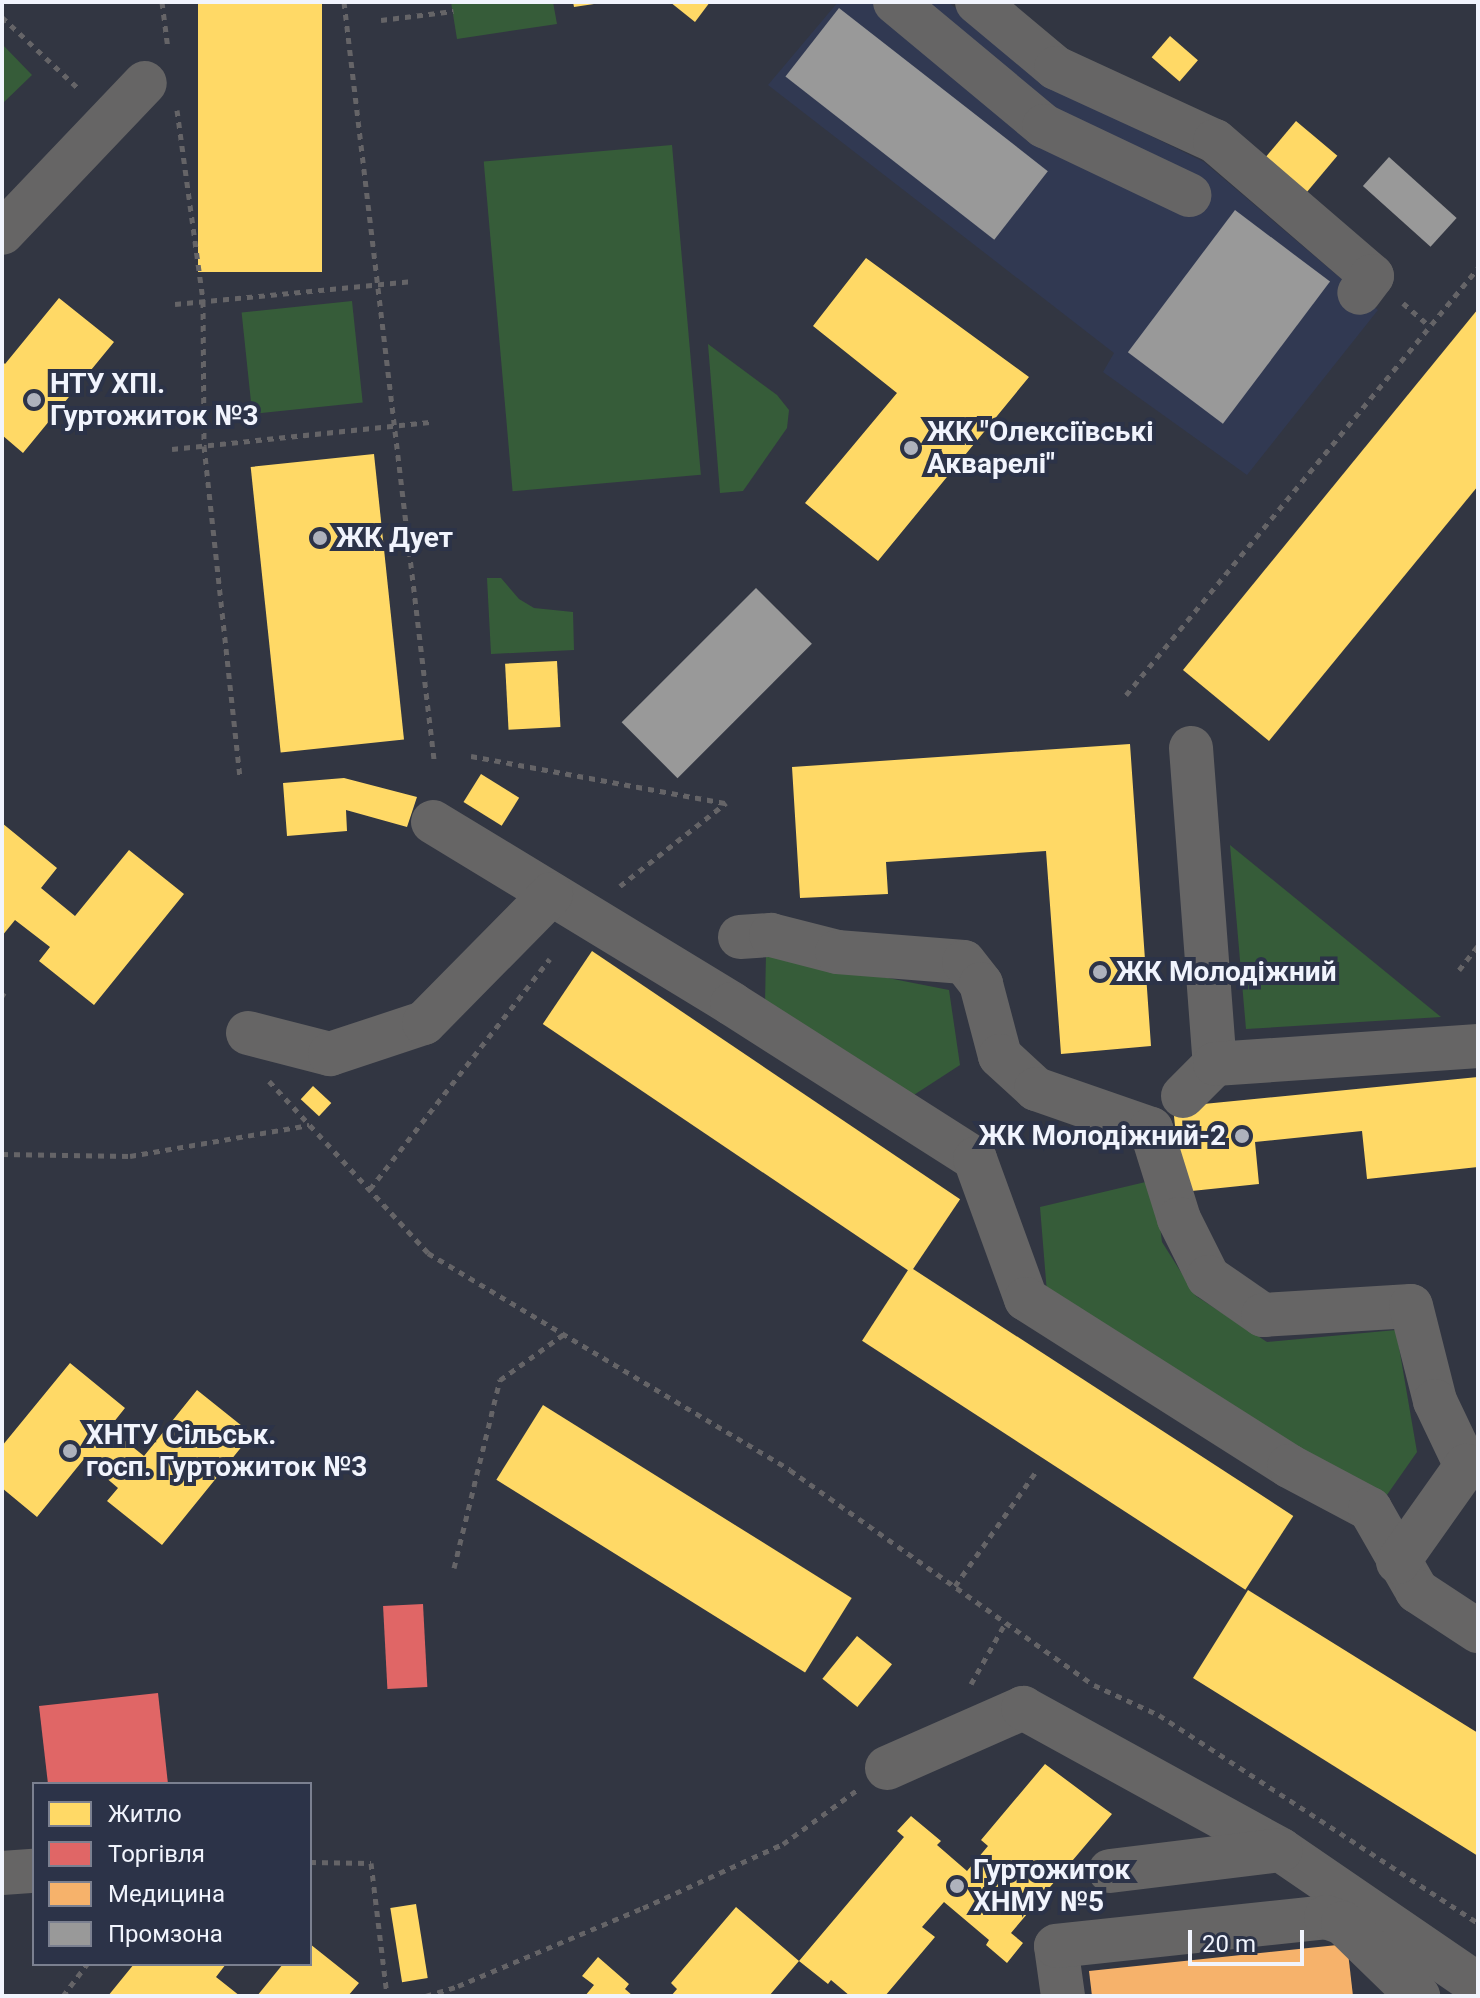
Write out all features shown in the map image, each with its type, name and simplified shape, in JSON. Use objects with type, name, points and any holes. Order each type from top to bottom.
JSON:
[{"type":"lane","points":[[895,2],[1044,126],[1189,195]]},
{"type":"lane","points":[[977,2],[1056,68],[1215,141],[1372,276],[1359,293]]},
{"type":"lane","points":[[2,233],[110,119],[163,82]]},
{"type":"lane","points":[[1191,748],[1215,1064]]},
{"type":"lane","points":[[433,822],[975,1159],[1026,1299],[1289,1466],[1370,1509],[1417,1591],[1478,1631]]},
{"type":"lane","points":[[248,1033],[330,1054],[424,1023],[568,904]]},
{"type":"lane","points":[[740,937],[771,935],[837,952],[964,962],[981,984],[1000,1056],[1036,1089],[1163,1117]]},
{"type":"lane","points":[[1163,1117],[1215,1064],[1478,1046]]},
{"type":"lane","points":[[1163,1117],[1179,1219],[1208,1277],[1263,1315],[1411,1306],[1435,1401],[1472,1467],[1398,1562]]},
{"type":"lane","points":[[887,1768],[1023,1708],[1281,1850],[1478,1985]]},
{"type":"lane","points":[[1110,1871],[1281,1850]]},
{"type":"lane","points":[[2,1873],[32,1871]]},
{"type":"lane","points":[[1063,1996],[1056,1946],[1326,1917],[1343,1923],[1418,1996]]},
{"type":"path","points":[[162,2],[163,82],[203,301],[204,446],[240,775]]},
{"type":"path","points":[[344,2],[434,759]]},
{"type":"path","points":[[381,20],[453,11]]},
{"type":"path","points":[[2,17],[110,119]]},
{"type":"path","points":[[1126,695],[1478,268]]},
{"type":"path","points":[[175,304],[413,281]]},
{"type":"path","points":[[172,449],[430,422]]},
{"type":"path","points":[[370,1189],[568,904],[726,803],[471,756]]},
{"type":"path","points":[[1459,970],[1478,946]]},
{"type":"path","points":[[268,1080],[428,1253],[790,1470],[1094,1685],[1159,1715],[1478,1923]]},
{"type":"path","points":[[2,1154],[130,1156],[310,1125]]},
{"type":"path","points":[[454,1568],[500,1380],[564,1334]]},
{"type":"path","points":[[955,1586],[1037,1470]]},
{"type":"path","points":[[964,1695],[1006,1622]]},
{"type":"path","points":[[426,1996],[458,1986],[643,1908],[783,1844],[887,1768]]},
{"type":"path","points":[[312,1862],[371,1863],[387,1996]]},
{"type":"path","points":[[63,1996],[86,1966]]},
{"type":"shaded area","points":[[838,2],[948,2],[1053,88],[1204,162],[1378,310],[1247,475],[1103,372],[1114,353],[768,85]]},
{"type":"green space","points":[[451,2],[553,2],[557,24],[457,39]]},
{"type":"green space","points":[[2,44],[32,75],[2,104]]},
{"type":"green space","points":[[672,145],[701,475],[513,491],[484,161]]},
{"type":"green space","points":[[352,301],[363,402],[252,414],[242,313]]},
{"type":"green space","points":[[708,344],[777,395],[789,410],[787,428],[743,491],[720,493]]},
{"type":"green space","points":[[487,578],[501,578],[519,599],[534,608],[573,612],[574,650],[491,654]]},
{"type":"green space","points":[[1230,845],[1441,1017],[1246,1029]]},
{"type":"green space","points":[[766,954],[949,990],[960,1065],[903,1102],[765,1003]]},
{"type":"green space","points":[[1154,1180],[1162,1242],[1196,1296],[1267,1342],[1396,1330],[1417,1452],[1382,1502],[1047,1293],[1040,1207]]},
{"type":"building: Житло","points":[[198,2],[322,2],[322,272],[198,272]]},
{"type":"building: Житло","points":[[573,2],[594,2],[594,4],[574,7]]},
{"type":"building: Житло","points":[[670,2],[710,2],[695,22]]},
{"type":"building: Житло","points":[[1170,36],[1198,60],[1180,81],[1152,57]]},
{"type":"building: Житло","points":[[1296,121],[1337,156],[1307,192],[1265,158]]},
{"type":"building: Житло","name":"ЖК \"Олексіївські Акварелі\"","points":[[866,258],[1029,377],[878,561],[805,503],[897,393],[813,326]]},
{"type":"building: Житло","name":"НТУ ХПІ. Гуртожиток №3","points":[[59,298],[114,342],[23,453],[2,435],[2,361],[5,364]]},
{"type":"building: Житло","points":[[1478,309],[1478,486],[1269,741],[1183,670]]},
{"type":"building: Житло","name":"ЖК Дует","points":[[374,454],[404,739],[281,752],[251,467]]},
{"type":"building: Житло","points":[[557,661],[560,727],[509,730],[505,664]]},
{"type":"building: Житло","name":"ЖК Молодіжний","points":[[1130,744],[1151,1046],[1061,1054],[1046,851],[886,862],[888,894],[800,898],[792,767]]},
{"type":"building: Житло","points":[[481,774],[519,798],[502,826],[464,802]]},
{"type":"building: Житло","points":[[344,778],[417,797],[407,827],[346,810],[347,831],[287,836],[283,783]]},
{"type":"building: Житло","points":[[2,823],[57,868],[41,888],[75,916],[129,850],[184,894],[94,1005],[39,961],[50,947],[15,920],[2,936]]},
{"type":"building: Житло","points":[[592,951],[960,1199],[911,1272],[543,1024]]},
{"type":"building: Житло","name":"ЖК Молодіжний-2","points":[[1478,1077],[1478,1167],[1367,1179],[1362,1131],[1255,1142],[1259,1184],[1182,1192],[1173,1107]]},
{"type":"building: Житло","points":[[313,1086],[331,1103],[319,1116],[301,1099]]},
{"type":"building: Житло","points":[[910,1267],[1293,1516],[1245,1590],[862,1341]]},
{"type":"building: Житло","name":"ХНТУ Сільськ. госп. Гуртожиток №3","points":[[70,1363],[125,1408],[109,1428],[144,1456],[197,1390],[252,1434],[162,1545],[107,1501],[118,1488],[84,1459],[37,1517],[2,1488],[2,1446]]},
{"type":"building: Житло","points":[[543,1405],[852,1598],[805,1673],[496,1480]]},
{"type":"building: Житло","points":[[1248,1590],[1478,1733],[1478,1856],[1193,1678]]},
{"type":"building: Житло","points":[[857,1636],[892,1664],[857,1707],[822,1679]]},
{"type":"building: Житло","name":"Гуртожиток ХНМУ №5","points":[[1045,1764],[1112,1814],[1011,1933],[1023,1943],[1007,1963],[986,1945],[989,1940],[944,1902],[922,1927],[935,1937],[885,1996],[850,1996],[831,1980],[828,1984],[799,1961],[904,1837],[897,1831],[911,1816],[941,1841],[937,1845],[967,1871],[988,1846],[981,1840]]},
{"type":"building: Житло","points":[[416,1904],[428,1978],[402,1982],[390,1908]]},
{"type":"building: Житло","points":[[736,1907],[799,1961],[769,1996],[671,1996],[677,1989],[671,1983]]},
{"type":"building: Житло","points":[[312,1946],[359,1983],[348,1996],[257,1996],[281,1966],[312,1966]]},
{"type":"building: Житло","points":[[598,1957],[629,1984],[625,1989],[633,1996],[585,1996],[594,1985],[582,1976]]},
{"type":"building: Житло","points":[[132,1966],[224,1966],[216,1977],[240,1996],[108,1996]]},
{"type":"building: Торгівля","points":[[423,1604],[427,1687],[387,1689],[383,1606]]},
{"type":"building: Торгівля","points":[[158,1693],[168,1782],[48,1782],[39,1706]]},
{"type":"building: Медицина","points":[[1347,1944],[1353,1996],[1092,1996],[1089,1971]]},
{"type":"building: Промзона","points":[[839,8],[1048,171],[994,240],[785,77]]},
{"type":"building: Промзона","points":[[1389,157],[1457,218],[1431,247],[1363,186]]},
{"type":"building: Промзона","points":[[1235,210],[1330,282],[1223,424],[1128,352]]},
{"type":"building: Промзона","points":[[756,588],[812,644],[678,778],[622,722]]},
{"type":"place","name":"НТУ ХПІ. Гуртожиток №3","points":[[34,400]]},
{"type":"place","name":"ЖК \"Олексіївські Акварелі\"","points":[[911,448]]},
{"type":"place","name":"ЖК Дует","points":[[320,538]]},
{"type":"place","name":"ЖК Молодіжний","points":[[1100,972]]},
{"type":"place","name":"ЖК Молодіжний-2","points":[[1242,1136]]},
{"type":"place","name":"ХНТУ Сільськ. госп. Гуртожиток №3","points":[[70,1451]]},
{"type":"place","name":"Гуртожиток ХНМУ №5","points":[[957,1886]]}]
